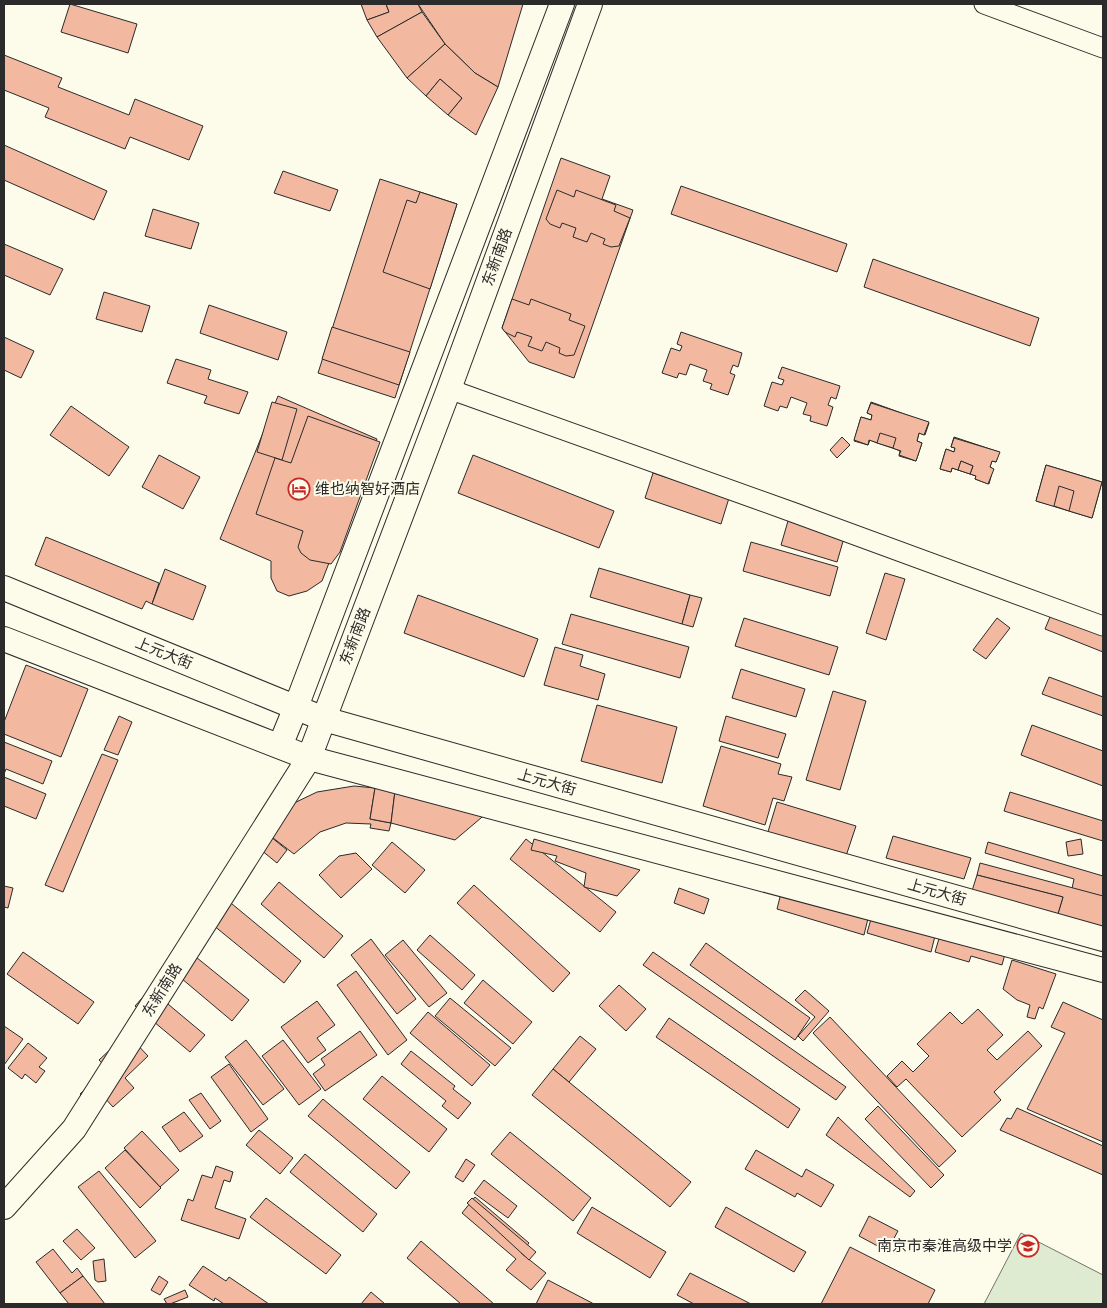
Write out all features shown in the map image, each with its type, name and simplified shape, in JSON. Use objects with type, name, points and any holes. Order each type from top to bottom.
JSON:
[{"type":"main road","name":"东新南路","points":[[280,746],[562,4]]},
{"type":"main road","name":"东新南路","points":[[4,1207],[74,1129],[309,758],[449,388],[590,4]]},
{"type":"main road","name":"上元大街","points":[[4,588],[324,718],[1103,939]]},
{"type":"main road","points":[[4,639],[309,758],[1103,970]]},
{"type":"street","points":[[984,4],[1103,48]]},
{"type":"street","points":[[449,388],[1103,626]]},
{"type":"green space","points":[[1021,1233],[1103,1275],[1103,1304],[984,1304]]},
{"type":"building","points":[[70,4],[137,24],[128,53],[61,32]]},
{"type":"building","points":[[361,4],[386,4],[389,12],[367,20]]},
{"type":"building","points":[[386,4],[418,4],[422,12],[377,37],[367,20],[389,12]]},
{"type":"building","points":[[418,4],[523,4],[498,87],[475,73],[445,44]]},
{"type":"building","points":[[422,12],[445,44],[407,78],[377,37]]},
{"type":"building","points":[[445,44],[475,73],[498,87],[476,135],[448,115],[462,98],[440,79],[426,96],[407,78]]},
{"type":"building","points":[[4,55],[62,78],[58,87],[129,115],[135,99],[203,126],[189,160],[130,137],[125,149],[45,117],[49,108],[4,90]]},
{"type":"building","points":[[440,79],[462,98],[448,115],[426,96]]},
{"type":"building","points":[[4,145],[107,191],[94,220],[4,180]]},
{"type":"building","points":[[561,158],[610,176],[602,199],[633,210],[574,378],[529,362],[502,328]]},
{"type":"building","points":[[283,171],[338,190],[330,211],[274,193]]},
{"type":"building","points":[[380,179],[457,204],[395,398],[318,373]]},
{"type":"building","points":[[681,186],[847,244],[837,272],[671,214]]},
{"type":"building","points":[[557,190],[574,197],[576,190],[616,205],[614,211],[630,218],[619,246],[611,247],[603,244],[605,239],[591,233],[587,242],[573,237],[576,228],[562,223],[560,228],[550,224],[546,219]]},
{"type":"building","points":[[420,192],[457,204],[430,289],[383,272],[407,200],[416,203]]},
{"type":"building","points":[[153,209],[199,223],[191,249],[145,236]]},
{"type":"building","points":[[4,244],[63,269],[50,295],[4,275]]},
{"type":"building","points":[[873,259],[1039,318],[1030,346],[864,287]]},
{"type":"building","points":[[104,292],[150,306],[142,332],[96,319]]},
{"type":"building","points":[[512,299],[529,305],[531,299],[571,314],[569,320],[585,326],[574,355],[566,356],[559,353],[560,348],[546,342],[542,351],[528,346],[532,337],[517,332],[515,337],[505,332],[502,328]]},
{"type":"building","points":[[209,305],[287,332],[278,360],[200,333]]},
{"type":"building","points":[[332,327],[410,352],[399,385],[322,359]]},
{"type":"building","points":[[681,332],[742,353],[738,367],[733,365],[730,373],[735,375],[728,395],[710,389],[712,384],[703,381],[707,370],[690,364],[686,375],[679,373],[677,378],[662,373],[671,348],[680,351],[682,346],[677,344]]},
{"type":"building","points":[[4,337],[34,351],[21,378],[4,370]]},
{"type":"building","points":[[176,359],[211,370],[208,379],[248,392],[239,414],[204,403],[207,396],[167,383]]},
{"type":"building","points":[[782,367],[840,386],[836,399],[831,397],[828,405],[833,407],[827,426],[810,421],[811,416],[803,414],[807,403],[791,397],[787,408],[780,406],[778,411],[764,406],[772,382],[782,385],[784,380],[778,378]]},
{"type":"building","name":"维也纳智好酒店","points":[[278,396],[377,439],[322,581],[307,591],[289,596],[277,591],[271,578],[271,561],[220,539]]},
{"type":"building","points":[[272,402],[297,409],[282,460],[257,452]]},
{"type":"building","points":[[871,402],[929,423],[925,435],[919,433],[917,441],[922,443],[916,461],[899,456],[900,451],[893,448],[896,438],[880,433],[877,443],[870,440],[868,445],[854,441],[861,417],[871,420],[872,415],[867,413]]},
{"type":"building","points":[[871,403],[929,422],[924,435],[919,433],[917,441],[922,443],[916,461],[899,455],[901,451],[869,440],[868,445],[854,440],[861,417],[871,420],[872,415],[867,413]]},
{"type":"building","points":[[71,406],[129,447],[109,476],[50,435]]},
{"type":"building","points":[[308,416],[380,442],[340,552],[331,564],[310,560],[301,553],[298,547],[303,531],[256,514],[275,458],[291,463]]},
{"type":"building","points":[[880,433],[896,438],[893,448],[877,443]]},
{"type":"building","points":[[842,437],[850,445],[837,458],[830,450]]},
{"type":"building","points":[[954,437],[999,452],[996,462],[992,461],[990,467],[993,469],[989,484],[975,479],[976,476],[952,468],[951,472],[940,469],[946,449],[954,452],[955,448],[951,447]]},
{"type":"building","points":[[954,438],[1000,452],[996,462],[992,461],[990,467],[994,469],[988,484],[975,479],[976,476],[970,474],[973,466],[961,461],[958,470],[952,468],[951,472],[940,469],[946,449],[954,452],[955,448],[951,447]]},
{"type":"building","points":[[159,455],[200,477],[183,509],[142,487]]},
{"type":"building","points":[[473,455],[614,511],[599,548],[458,493]]},
{"type":"building","points":[[961,461],[973,466],[970,474],[958,470]]},
{"type":"building","points":[[1046,465],[1102,482],[1092,518],[1069,511],[1074,491],[1059,486],[1054,506],[1036,501]]},
{"type":"building","points":[[1046,465],[1102,482],[1092,518],[1036,501]]},
{"type":"building","points":[[653,473],[729,498],[721,524],[645,498]]},
{"type":"building","points":[[1059,486],[1074,491],[1069,511],[1054,506]]},
{"type":"building","points":[[788,521],[844,538],[837,562],[781,545]]},
{"type":"building","points":[[46,537],[159,583],[152,604],[146,601],[142,609],[35,565]]},
{"type":"building","points":[[751,542],[838,567],[830,596],[743,571]]},
{"type":"building","points":[[599,568],[690,595],[682,624],[590,597]]},
{"type":"building","points":[[165,569],[206,586],[193,620],[152,604]]},
{"type":"building","points":[[885,573],[905,579],[886,640],[866,633]]},
{"type":"building","points":[[418,595],[538,639],[524,677],[404,633]]},
{"type":"building","points":[[690,595],[702,598],[693,627],[682,624]]},
{"type":"building","points":[[1055,605],[1103,623],[1103,652],[1045,629]]},
{"type":"building","points":[[571,614],[689,647],[680,678],[562,644]]},
{"type":"building","points":[[744,618],[838,647],[829,675],[735,646]]},
{"type":"building","points":[[997,618],[1010,628],[986,659],[973,650]]},
{"type":"building","points":[[555,647],[583,655],[580,666],[605,674],[598,700],[544,685]]},
{"type":"building","points":[[26,665],[88,689],[61,757],[4,734],[4,722]]},
{"type":"building","points":[[741,669],[805,689],[796,717],[732,698]]},
{"type":"building","points":[[1049,677],[1103,697],[1103,716],[1042,694]]},
{"type":"building","points":[[833,691],[866,701],[840,790],[806,780]]},
{"type":"building","points":[[597,705],[677,727],[662,783],[581,761]]},
{"type":"building","points":[[119,716],[132,722],[118,755],[104,750]]},
{"type":"building","points":[[726,716],[786,734],[778,758],[719,741]]},
{"type":"building","points":[[1032,725],[1103,751],[1103,786],[1021,755]]},
{"type":"building","points":[[4,742],[52,761],[43,784],[6,769],[4,774]]},
{"type":"building","points":[[721,746],[781,764],[778,774],[792,777],[784,801],[773,798],[765,825],[703,806]]},
{"type":"building","points":[[102,754],[118,760],[63,892],[45,885]]},
{"type":"building","points":[[4,777],[46,794],[36,819],[4,806]]},
{"type":"building","points":[[354,786],[375,788],[370,819],[391,823],[389,831],[370,828],[371,824],[346,823],[320,832],[294,854],[260,828],[290,805],[317,792]]},
{"type":"building","points":[[375,788],[395,791],[391,823],[370,819]]},
{"type":"building","points":[[395,791],[488,812],[455,840],[391,823]]},
{"type":"building","points":[[1010,792],[1103,821],[1103,841],[1004,811]]},
{"type":"building","points":[[777,802],[856,826],[845,859],[767,835]]},
{"type":"building","points":[[260,828],[287,850],[277,863],[250,841]]},
{"type":"building","points":[[893,836],[971,858],[964,879],[886,858]]},
{"type":"building","points":[[526,839],[616,912],[600,932],[510,859]]},
{"type":"building","points":[[534,839],[640,870],[617,896],[584,887],[586,873],[555,861],[557,856],[531,850]]},
{"type":"building","points":[[1081,839],[1083,854],[1068,856],[1066,842]]},
{"type":"building","points":[[392,842],[425,870],[405,893],[372,865]]},
{"type":"building","points":[[988,842],[1103,876],[1103,908],[1070,898],[1074,879],[985,853]]},
{"type":"building","points":[[356,853],[372,869],[341,898],[319,875],[339,856]]},
{"type":"building","points":[[980,863],[1103,896],[1103,930],[1057,917],[1063,897],[977,875]]},
{"type":"building","points":[[977,875],[1063,897],[1057,917],[971,894]]},
{"type":"building","points":[[279,882],[343,936],[324,958],[261,904]]},
{"type":"building","points":[[474,885],[570,973],[553,992],[457,903]]},
{"type":"building","points":[[783,885],[870,910],[864,935],[777,909]]},
{"type":"building","points":[[4,886],[13,888],[8,908],[4,907]]},
{"type":"building","points":[[679,888],[709,899],[704,914],[674,903]]},
{"type":"building","points":[[220,894],[301,961],[284,983],[202,916]]},
{"type":"building","points":[[875,905],[938,924],[931,952],[867,933]]},
{"type":"building","points":[[943,925],[1008,943],[1002,965],[971,956],[969,962],[935,952]]},
{"type":"building","points":[[430,935],[475,975],[462,990],[417,950]]},
{"type":"building","points":[[371,939],[416,999],[397,1014],[351,955]]},
{"type":"building","points":[[403,940],[447,993],[429,1007],[385,955]]},
{"type":"building","points":[[706,943],[810,1018],[795,1040],[690,965]]},
{"type":"building","points":[[23,952],[94,1002],[78,1024],[7,974]]},
{"type":"building","points":[[653,952],[846,1087],[836,1100],[643,965]]},
{"type":"building","points":[[191,953],[249,1000],[232,1021],[175,973]]},
{"type":"building","points":[[1012,960],[1056,974],[1043,1009],[1039,1007],[1035,1019],[1027,1017],[1030,1005],[1017,1000],[1003,989]]},
{"type":"building","points":[[356,971],[407,1040],[388,1055],[337,985]]},
{"type":"building","points":[[483,980],[532,1022],[513,1044],[464,1003]]},
{"type":"building","points":[[619,985],[646,1009],[626,1031],[599,1006]]},
{"type":"building","points":[[150,989],[205,1035],[190,1052],[135,1006]]},
{"type":"building","points":[[805,990],[829,1011],[803,1041],[798,1036],[815,1017],[795,1000]]},
{"type":"building","points":[[450,998],[511,1048],[495,1066],[435,1016]]},
{"type":"building","points":[[317,1001],[335,1025],[317,1038],[326,1050],[308,1063],[281,1027]]},
{"type":"building","points":[[1063,1002],[1103,1020],[1103,1142],[1027,1109],[1065,1033],[1051,1027]]},
{"type":"building","points":[[978,1009],[1003,1035],[987,1050],[997,1060],[1028,1031],[1042,1046],[994,1092],[1001,1100],[962,1137],[906,1079],[897,1087],[887,1076],[902,1061],[913,1072],[929,1056],[917,1044],[950,1012],[962,1024]]},
{"type":"building","points":[[428,1012],[490,1065],[472,1086],[410,1033]]},
{"type":"building","points":[[830,1017],[956,1151],[939,1167],[813,1033]]},
{"type":"building","points":[[669,1018],[800,1109],[788,1128],[656,1037]]},
{"type":"building","points":[[4,1026],[23,1039],[4,1065]]},
{"type":"building","points":[[360,1031],[377,1055],[325,1091],[313,1074],[325,1065],[321,1059]]},
{"type":"building","points":[[580,1036],[596,1049],[569,1082],[553,1069]]},
{"type":"building","points":[[132,1039],[148,1056],[125,1078],[134,1088],[113,1107],[104,1097],[93,1107],[80,1094],[92,1083],[118,1080],[99,1060],[113,1047]]},
{"type":"building","points":[[246,1040],[284,1089],[263,1105],[225,1057]]},
{"type":"building","points":[[283,1040],[321,1089],[299,1105],[262,1056]]},
{"type":"building","points":[[28,1043],[47,1058],[39,1067],[45,1071],[36,1083],[25,1074],[22,1079],[8,1068]]},
{"type":"building","points":[[411,1051],[455,1086],[453,1089],[471,1103],[458,1119],[442,1106],[446,1101],[401,1064]]},
{"type":"building","points":[[229,1064],[268,1119],[251,1132],[211,1077]]},
{"type":"building","points":[[553,1069],[691,1182],[670,1207],[532,1095]]},
{"type":"building","points":[[382,1076],[447,1129],[429,1152],[363,1099]]},
{"type":"building","points":[[201,1093],[221,1121],[210,1129],[189,1100]]},
{"type":"building","points":[[323,1099],[410,1172],[396,1189],[308,1116]]},
{"type":"building","points":[[878,1106],[944,1175],[931,1188],[865,1119]]},
{"type":"building","points":[[1017,1108],[1103,1146],[1103,1175],[1000,1130],[1007,1118],[1011,1119]]},
{"type":"building","points":[[184,1112],[203,1136],[180,1152],[162,1127]]},
{"type":"building","points":[[838,1117],[915,1191],[910,1197],[826,1135]]},
{"type":"building","points":[[259,1130],[293,1158],[280,1174],[246,1145]]},
{"type":"building","points":[[142,1131],[179,1170],[160,1187],[124,1148]]},
{"type":"building","points":[[510,1132],[591,1198],[573,1221],[491,1154]]},
{"type":"building","points":[[125,1150],[161,1188],[140,1208],[105,1168]]},
{"type":"building","points":[[756,1150],[802,1177],[806,1169],[834,1185],[821,1207],[797,1193],[795,1197],[745,1169]]},
{"type":"building","points":[[305,1154],[377,1214],[363,1232],[290,1172]]},
{"type":"building","points":[[466,1159],[475,1165],[463,1182],[455,1177]]},
{"type":"building","points":[[216,1166],[233,1172],[230,1182],[224,1180],[215,1208],[246,1219],[239,1239],[181,1220],[188,1199],[193,1201],[202,1175],[212,1178]]},
{"type":"building","points":[[99,1171],[156,1241],[135,1258],[78,1187]]},
{"type":"building","points":[[484,1180],[517,1206],[508,1218],[474,1193]]},
{"type":"building","points":[[475,1197],[529,1243],[521,1253],[546,1273],[531,1290],[506,1270],[516,1259],[462,1213]]},
{"type":"building","points":[[266,1198],[341,1255],[326,1274],[250,1217]]},
{"type":"building","points":[[472,1198],[536,1252],[529,1260],[467,1203]]},
{"type":"building","points":[[592,1207],[666,1252],[650,1278],[577,1233]]},
{"type":"building","points":[[726,1207],[806,1252],[794,1272],[715,1227]]},
{"type":"building","points":[[869,1216],[898,1231],[887,1251],[859,1236]]},
{"type":"building","points":[[77,1229],[95,1248],[81,1260],[63,1241]]},
{"type":"building","points":[[421,1241],[494,1304],[461,1304],[407,1258]]},
{"type":"building","points":[[850,1247],[935,1290],[928,1304],[821,1304]]},
{"type":"building","points":[[53,1249],[72,1273],[77,1268],[83,1276],[60,1293],[36,1262]]},
{"type":"building","points":[[104,1259],[106,1281],[98,1282],[95,1280],[93,1261]]},
{"type":"building","points":[[203,1266],[226,1281],[229,1277],[269,1304],[224,1304],[215,1298],[214,1301],[189,1285]]},
{"type":"building","points":[[690,1273],[751,1304],[694,1304],[677,1295]]},
{"type":"building","points":[[83,1276],[105,1304],[69,1304],[60,1293]]},
{"type":"building","points":[[159,1276],[168,1282],[160,1295],[151,1290]]},
{"type":"building","points":[[548,1280],[594,1304],[536,1304]]},
{"type":"building","points":[[185,1290],[188,1297],[170,1304],[167,1304],[164,1299]]},
{"type":"building","points":[[371,1292],[385,1304],[361,1304]]},
{"type":"place","name":"维也纳智好酒店","points":[[299,489]]},
{"type":"place","name":"南京市秦淮高级中学","points":[[1028,1246]]}]
